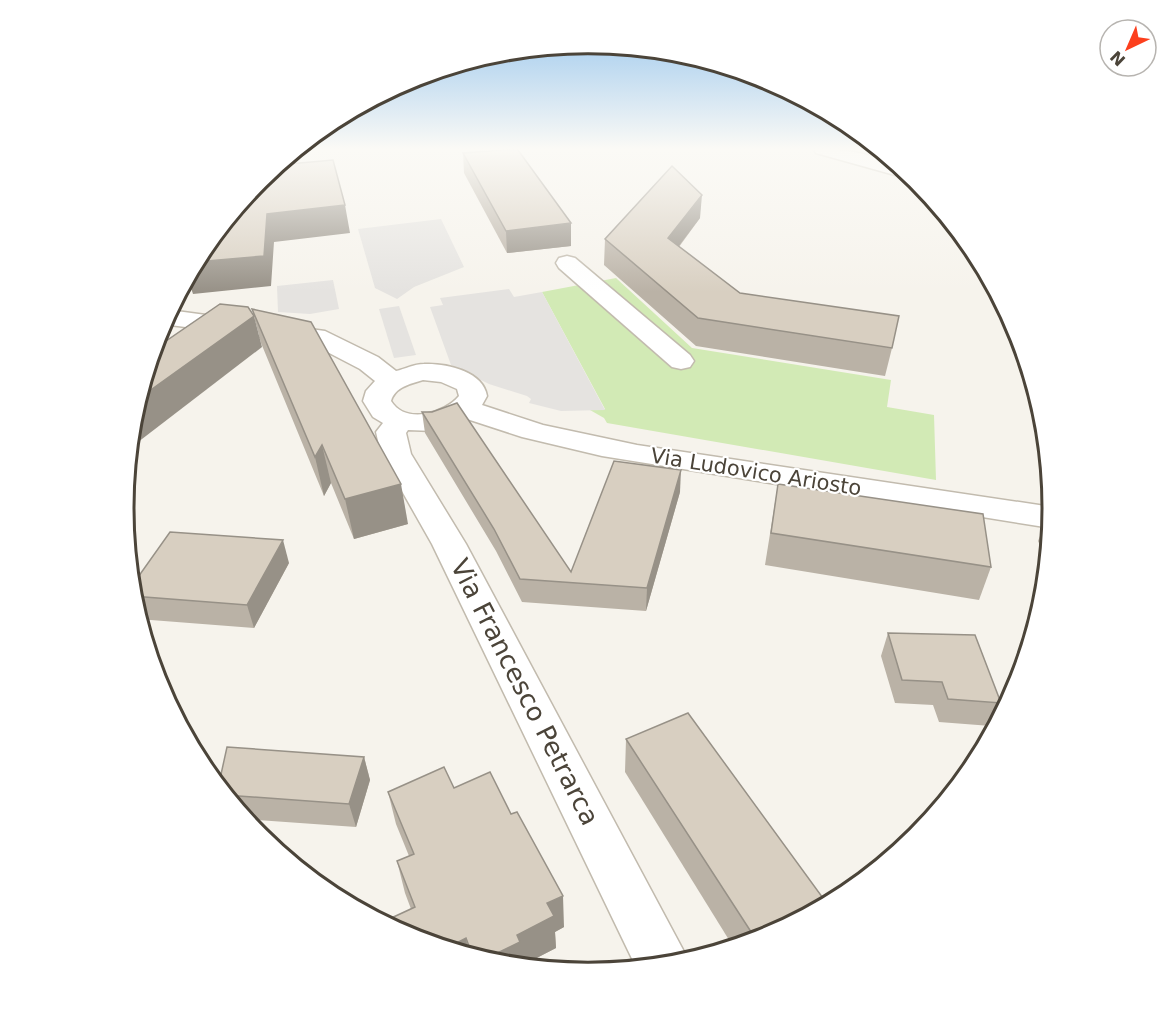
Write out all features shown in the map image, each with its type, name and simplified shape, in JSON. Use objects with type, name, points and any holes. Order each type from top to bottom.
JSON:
[{"type":"street","points":[[567,263],[681,361]]},
{"type":"street","points":[[175,318],[316,336],[369,363],[391,381]]},
{"type":"street","points":[[423,372],[455,375],[466,381],[472,390],[472,399],[465,408],[436,421],[400,421],[387,416],[378,408],[376,399],[381,389],[391,381],[423,372]]},
{"type":"street","name":"Via Ludovico Ariosto","points":[[465,408],[504,424],[541,434],[655,457],[1042,516]]},
{"type":"street","name":"Via Francesco Petrarca","points":[[400,421],[391,432],[396,454],[449,544],[659,957]]},
{"type":"green space","points":[[616,278],[692,348],[891,380],[887,407],[934,415],[936,480],[607,423],[604,418],[590,410],[605,409],[542,292]]},
{"type":"shaded area","points":[[441,219],[464,267],[414,287],[397,299],[375,288],[358,229]]},
{"type":"shaded area","points":[[333,280],[339,309],[310,314],[278,312],[277,286]]},
{"type":"shaded area","points":[[509,289],[514,297],[542,292],[605,410],[561,411],[529,403],[531,399],[527,396],[489,384],[451,365],[430,307],[443,305],[440,298]]},
{"type":"shaded area","points":[[399,306],[416,355],[394,358],[379,309]]},
{"type":"building","points":[[258,196],[343,196],[345,205],[267,214],[264,256],[207,261],[227,232]]},
{"type":"building","points":[[487,196],[552,196],[571,223],[506,231]]},
{"type":"building","points":[[644,196],[701,196],[668,238],[740,293],[899,316],[892,348],[698,318],[605,239]]},
{"type":"building","points":[[220,304],[248,307],[254,316],[149,391],[166,341]]},
{"type":"building","points":[[252,309],[311,322],[401,484],[345,499],[322,445],[315,457]]},
{"type":"building","points":[[457,403],[571,572],[614,461],[681,470],[647,588],[520,579],[494,529],[422,412],[432,412]]},
{"type":"building","points":[[778,484],[983,514],[991,567],[771,533]]},
{"type":"building","points":[[170,532],[283,540],[247,605],[142,597],[138,576]]},
{"type":"building","points":[[888,633],[975,635],[1000,701],[999,703],[948,699],[942,682],[902,680]]},
{"type":"building","points":[[688,713],[822,897],[789,916],[751,932],[626,739]]},
{"type":"building","points":[[227,747],[364,757],[349,804],[236,796],[221,776]]},
{"type":"building","points":[[444,767],[454,788],[490,772],[511,814],[517,812],[563,896],[547,903],[554,916],[517,935],[520,942],[496,953],[470,948],[466,938],[456,943],[391,918],[415,907],[397,861],[414,854],[388,792]]}]
